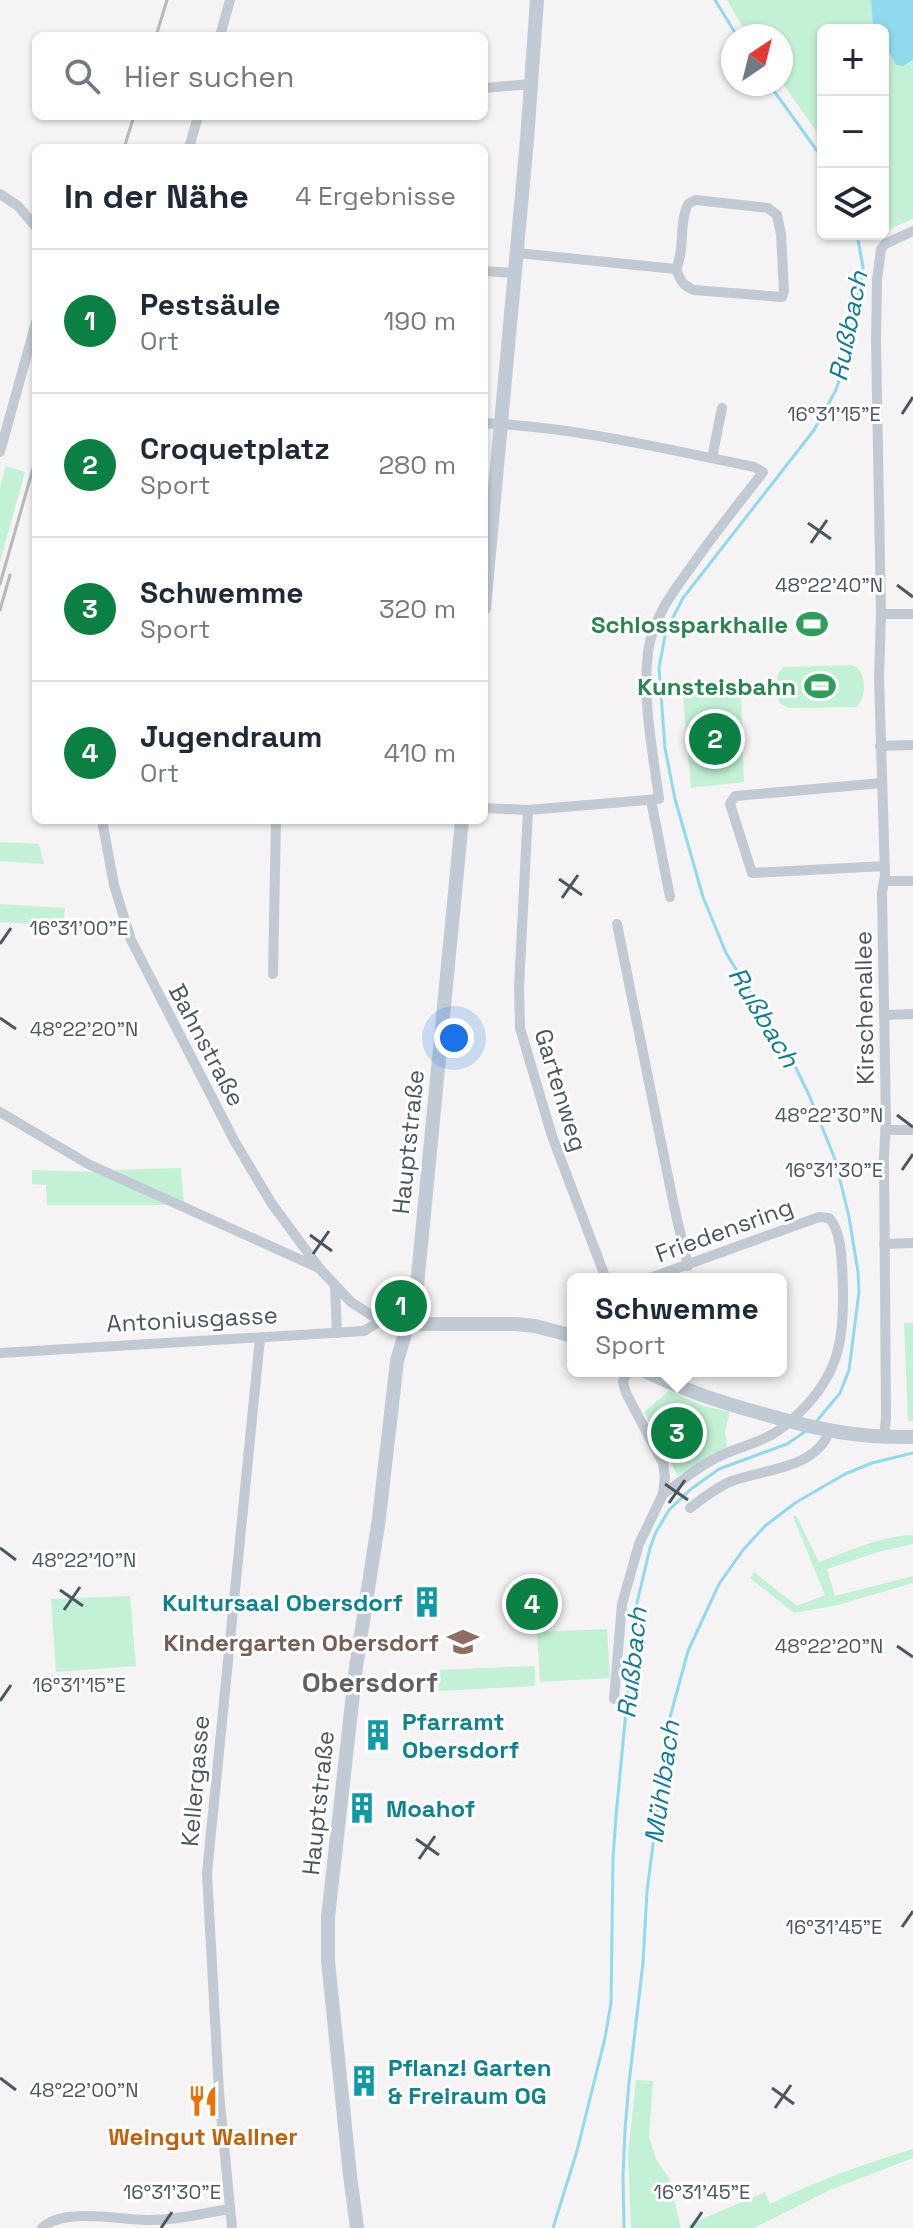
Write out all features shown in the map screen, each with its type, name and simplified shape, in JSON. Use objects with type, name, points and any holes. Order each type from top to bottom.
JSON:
[{"type":"main road","points":[[488,533],[517,253],[537,0]]},
{"type":"main road","name":"Hauptstraße","points":[[357,2228],[328,1961],[328,1917],[356,1667],[379,1518],[397,1361],[417,1286],[462,824]]},
{"type":"main road","points":[[405,1331],[515,1324],[567,1334]]},
{"type":"main road","points":[[658,1377],[696,1394],[823,1431],[884,1438],[913,1437]]},
{"type":"street","points":[[221,32],[230,0]]},
{"type":"street","points":[[488,88],[531,84]]},
{"type":"street","points":[[190,144],[197,120]]},
{"type":"street","points":[[0,194],[18,206],[32,222]]},
{"type":"street","points":[[691,202],[768,208],[777,215],[781,234],[784,299],[694,290],[681,281],[676,269],[681,259],[686,210],[691,202]]},
{"type":"street","name":"Kirschenallee","points":[[884,1438],[882,893],[885,866],[880,746],[876,341],[879,255],[885,244],[913,231]]},
{"type":"street","points":[[517,253],[676,269]]},
{"type":"street","points":[[488,271],[515,273]]},
{"type":"street","points":[[0,452],[32,336]]},
{"type":"street","points":[[712,458],[722,408]]},
{"type":"street","points":[[488,423],[591,435],[754,467],[763,472],[678,584],[660,614],[651,638],[647,670],[655,799],[670,897]]},
{"type":"street","points":[[881,614],[913,614]]},
{"type":"street","points":[[880,746],[913,745]]},
{"type":"street","points":[[882,783],[735,796],[730,804],[752,873],[885,866]]},
{"type":"street","points":[[488,808],[528,810],[655,799]]},
{"type":"street","name":"Gartenweg","points":[[528,810],[519,987],[520,1028],[552,1136],[604,1273]]},
{"type":"street","name":"Bahnstraße","points":[[103,824],[125,924],[235,1142],[272,1204],[320,1269],[361,1311],[383,1319]]},
{"type":"street","points":[[273,974],[276,824]]},
{"type":"street","points":[[885,881],[913,881]]},
{"type":"street","points":[[617,924],[688,1266]]},
{"type":"street","points":[[884,1015],[913,1014]]},
{"type":"street","points":[[0,1112],[88,1164],[320,1269]]},
{"type":"street","points":[[885,1130],[913,1130]]},
{"type":"street","name":"Friedensring","points":[[666,1273],[819,1217],[826,1216],[833,1221],[842,1274],[840,1345],[824,1386],[794,1423]]},
{"type":"street","points":[[884,1244],[913,1243]]},
{"type":"street","points":[[335,1286],[337,1333]]},
{"type":"street","points":[[383,1319],[405,1331]]},
{"type":"street","name":"Antoniusgasse","points":[[0,1353],[364,1331],[383,1319]]},
{"type":"street","name":"Kellergasse","points":[[232,2228],[219,2093],[207,1873],[260,1338]]},
{"type":"street","points":[[614,1699],[622,1604],[639,1544],[663,1494],[665,1477],[663,1463],[626,1393],[625,1377]]},
{"type":"street","points":[[663,1494],[711,1460],[794,1423]]},
{"type":"street","points":[[690,1508],[732,1481],[805,1457],[826,1441],[823,1431]]},
{"type":"street","points":[[42,2228],[53,2220],[90,2216],[149,2221],[230,2209]]},
{"type":"green space","points":[[727,0],[913,0],[913,219],[889,229],[889,24],[817,24],[817,132],[792,96],[793,24],[741,24]]},
{"type":"green space","points":[[6,466],[25,472],[0,562],[0,487]]},
{"type":"green space","name":"Kunsteisbahn","points":[[852,665],[861,672],[864,684],[863,696],[857,707],[789,708],[779,703],[777,676],[783,667]]},
{"type":"green space","points":[[741,695],[744,782],[691,788],[683,696]]},
{"type":"green space","points":[[0,842],[39,844],[44,864],[0,861]]},
{"type":"green space","points":[[0,904],[65,908],[63,926],[0,922]]},
{"type":"green space","points":[[181,1168],[184,1204],[113,1170]]},
{"type":"green space","points":[[32,1170],[95,1172],[168,1205],[47,1205],[46,1185],[32,1184]]},
{"type":"green space","points":[[904,1323],[913,1323],[913,1421],[908,1421]]},
{"type":"green space","points":[[669,1391],[704,1406],[730,1412],[725,1431],[727,1447],[678,1476],[644,1412]]},
{"type":"green space","points":[[796,1515],[819,1562],[877,1541],[913,1535],[913,1544],[827,1569],[835,1596],[913,1576],[913,1583],[838,1605],[794,1613],[750,1578],[754,1572],[797,1606],[825,1595],[793,1517]]},
{"type":"green space","points":[[130,1596],[136,1666],[56,1672],[51,1599]]},
{"type":"green space","points":[[607,1629],[610,1678],[540,1682],[537,1632]]},
{"type":"green space","points":[[535,1666],[535,1686],[439,1691],[438,1670]]},
{"type":"green space","points":[[636,2080],[653,2081],[649,2137],[656,2159],[669,2178],[681,2228],[631,2228],[628,2155]]},
{"type":"green space","points":[[913,2149],[913,2158],[830,2190],[754,2228],[689,2228],[688,2225],[765,2192],[770,2204],[840,2174]]},
{"type":"water","points":[[871,0],[913,0],[913,60],[903,66],[896,65],[889,53],[889,24],[873,24]]},
{"type":"waterway","name":"Rußbach","points":[[715,0],[730,24]]},
{"type":"waterway","name":"Rußbach","points":[[778,96],[817,151]]},
{"type":"waterway","name":"Rußbach","points":[[815,1423],[840,1393],[849,1370],[859,1292],[849,1217],[835,1159],[809,1095],[793,1062],[726,953],[703,897],[675,799],[665,748],[659,668],[666,631],[683,598],[814,430],[836,390],[850,345],[863,267],[858,240]]},
{"type":"waterway","name":"Rußbach","points":[[553,2228],[577,2151],[611,2003],[616,1816],[636,1607],[650,1548],[669,1510],[691,1489],[719,1469],[787,1444],[806,1431]]},
{"type":"waterway","name":"Mühlbach","points":[[624,2228],[625,2130],[643,1963],[647,1891],[669,1721],[688,1651],[719,1584],[765,1526],[795,1503],[845,1474],[872,1463],[913,1453]]},
{"type":"railway","points":[[157,32],[167,0]]},
{"type":"railway","points":[[125,144],[133,120]]},
{"type":"railway","points":[[0,584],[32,472]]},
{"type":"railway","points":[[0,610],[10,575]]},
{"type":"place","name":"Schlossparkhalle","points":[[812,624]]},
{"type":"place","name":"Kunsteisbahn","points":[[820,686]]},
{"type":"place","name":"Croquetplatz","points":[[715,739]]},
{"type":"place","name":"Pestsäule","points":[[401,1306]]},
{"type":"place","name":"Schwemme","points":[[677,1433]]},
{"type":"place","name":"Kultursaal Obersdorf","points":[[427,1602]]},
{"type":"place","name":"Jugendraum","points":[[532,1604]]},
{"type":"place","name":"Kindergarten Obersdorf","points":[[463,1642]]},
{"type":"place","name":"Pfarramt Obersdorf","points":[[378,1735]]},
{"type":"place","name":"Moahof","points":[[362,1808]]},
{"type":"place","name":"Pflanz! Garten & Freiraum OG","points":[[364,2081]]},
{"type":"place","name":"Weingut Wallner","points":[[203,2101]]},
{"type":"district","name":"Obersdorf","points":[[370,1682]]}]
